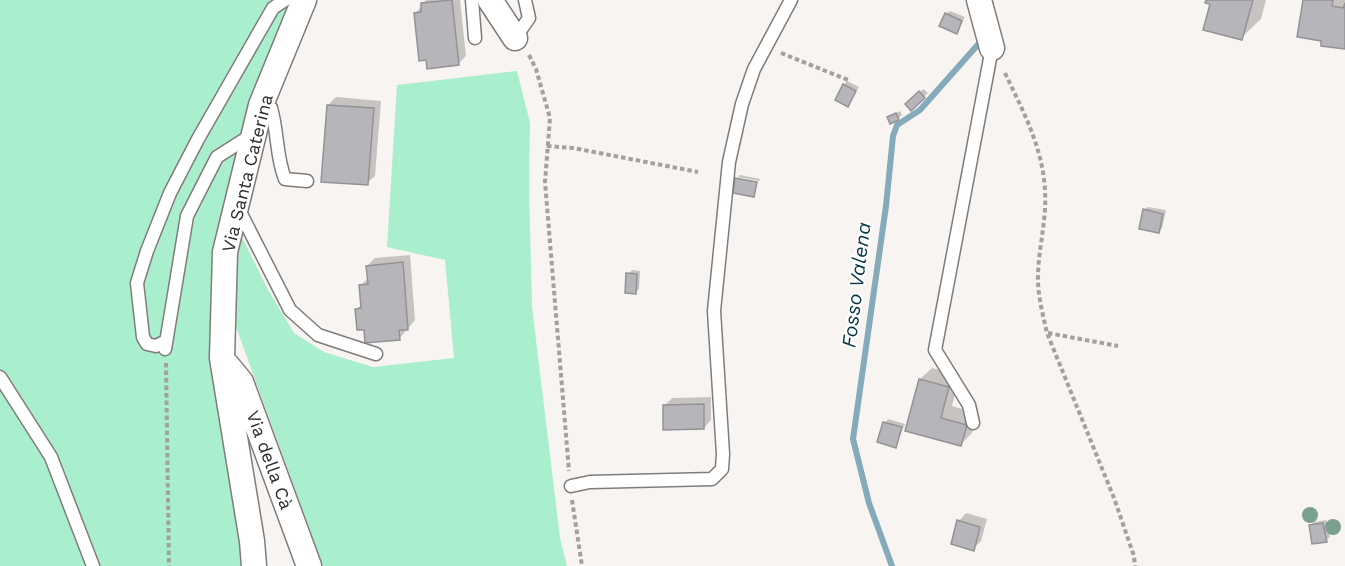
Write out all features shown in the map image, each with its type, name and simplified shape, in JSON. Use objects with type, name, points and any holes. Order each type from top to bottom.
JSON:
[{"type":"street","name":"Via Santa Caterina","points":[[254,566],[252,541],[222,358],[225,252],[261,105],[304,0]]},
{"type":"street","points":[[490,0],[515,38]]},
{"type":"street","points":[[979,0],[992,48]]},
{"type":"street","name":"Via della Cà","points":[[222,358],[241,382],[309,566]]},
{"type":"lane","points":[[254,133],[217,157],[187,216],[165,346],[147,344],[143,337],[137,283],[147,251],[170,194],[198,139],[273,8],[285,0]]},
{"type":"lane","points":[[472,0],[475,38]]},
{"type":"lane","points":[[515,38],[529,18],[525,0]]},
{"type":"lane","points":[[571,486],[590,482],[712,479],[722,469],[714,311],[729,162],[742,104],[754,69],[791,0]]},
{"type":"lane","points":[[974,423],[969,405],[935,350],[992,48]]},
{"type":"lane","points":[[261,105],[271,108],[278,131],[280,167],[285,179],[307,181]]},
{"type":"lane","points":[[236,205],[253,232],[290,310],[318,335],[376,354]]},
{"type":"lane","points":[[0,377],[51,457],[93,566]]},
{"type":"path","points":[[515,38],[536,69],[550,118],[544,182],[571,486],[582,566]]},
{"type":"path","points":[[766,47],[848,80]]},
{"type":"path","points":[[1004,72],[1040,152],[1046,210],[1038,278],[1040,305],[1047,333],[1114,498],[1134,556],[1135,566]]},
{"type":"path","points":[[547,146],[573,148],[698,172]]},
{"type":"path","points":[[1047,333],[1118,346]]},
{"type":"path","points":[[165,346],[170,566]]},
{"type":"green space","points":[[0,0],[291,0],[218,241],[243,566],[0,566]]},
{"type":"green space","points":[[517,71],[530,123],[532,307],[560,538],[567,566],[323,566],[236,327],[238,229],[267,288],[294,333],[324,352],[373,367],[454,358],[445,260],[387,247],[397,85]]},
{"type":"building","points":[[452,0],[459,65],[427,69],[426,60],[419,61],[414,13],[421,12],[421,3]]},
{"type":"building","points":[[1206,0],[1253,0],[1242,40],[1203,30],[1210,4],[1205,3]]},
{"type":"building","points":[[1303,0],[1333,0],[1332,6],[1343,8],[1345,3],[1345,49],[1321,46],[1321,41],[1297,37]]},
{"type":"building","points":[[945,13],[962,21],[957,34],[939,26]]},
{"type":"building","points":[[843,84],[856,91],[848,107],[835,100]]},
{"type":"building","points":[[919,91],[925,98],[911,111],[905,104]]},
{"type":"building","points":[[327,105],[374,108],[368,185],[321,182]]},
{"type":"building","points":[[896,113],[899,120],[890,124],[887,117]]},
{"type":"building","points":[[735,178],[757,182],[754,197],[733,193]]},
{"type":"building","points":[[1143,209],[1163,214],[1159,233],[1139,229]]},
{"type":"building","points":[[403,262],[408,330],[399,330],[400,340],[365,343],[364,330],[357,330],[355,309],[361,308],[359,285],[368,284],[366,266]]},
{"type":"building","points":[[626,273],[637,274],[636,294],[625,293]]},
{"type":"building","points":[[919,379],[949,387],[941,418],[967,425],[961,446],[905,431]]},
{"type":"building","points":[[704,404],[704,429],[663,430],[663,405]]},
{"type":"building","points":[[883,422],[902,427],[896,448],[877,442]]},
{"type":"building","points":[[957,520],[980,527],[974,551],[951,544]]},
{"type":"building","points":[[1323,523],[1327,542],[1312,544],[1309,525]]},
{"type":"waterway","name":"Fosso Valena","points":[[892,566],[869,503],[853,439],[886,206],[893,136],[897,125],[920,110],[982,40]]}]
